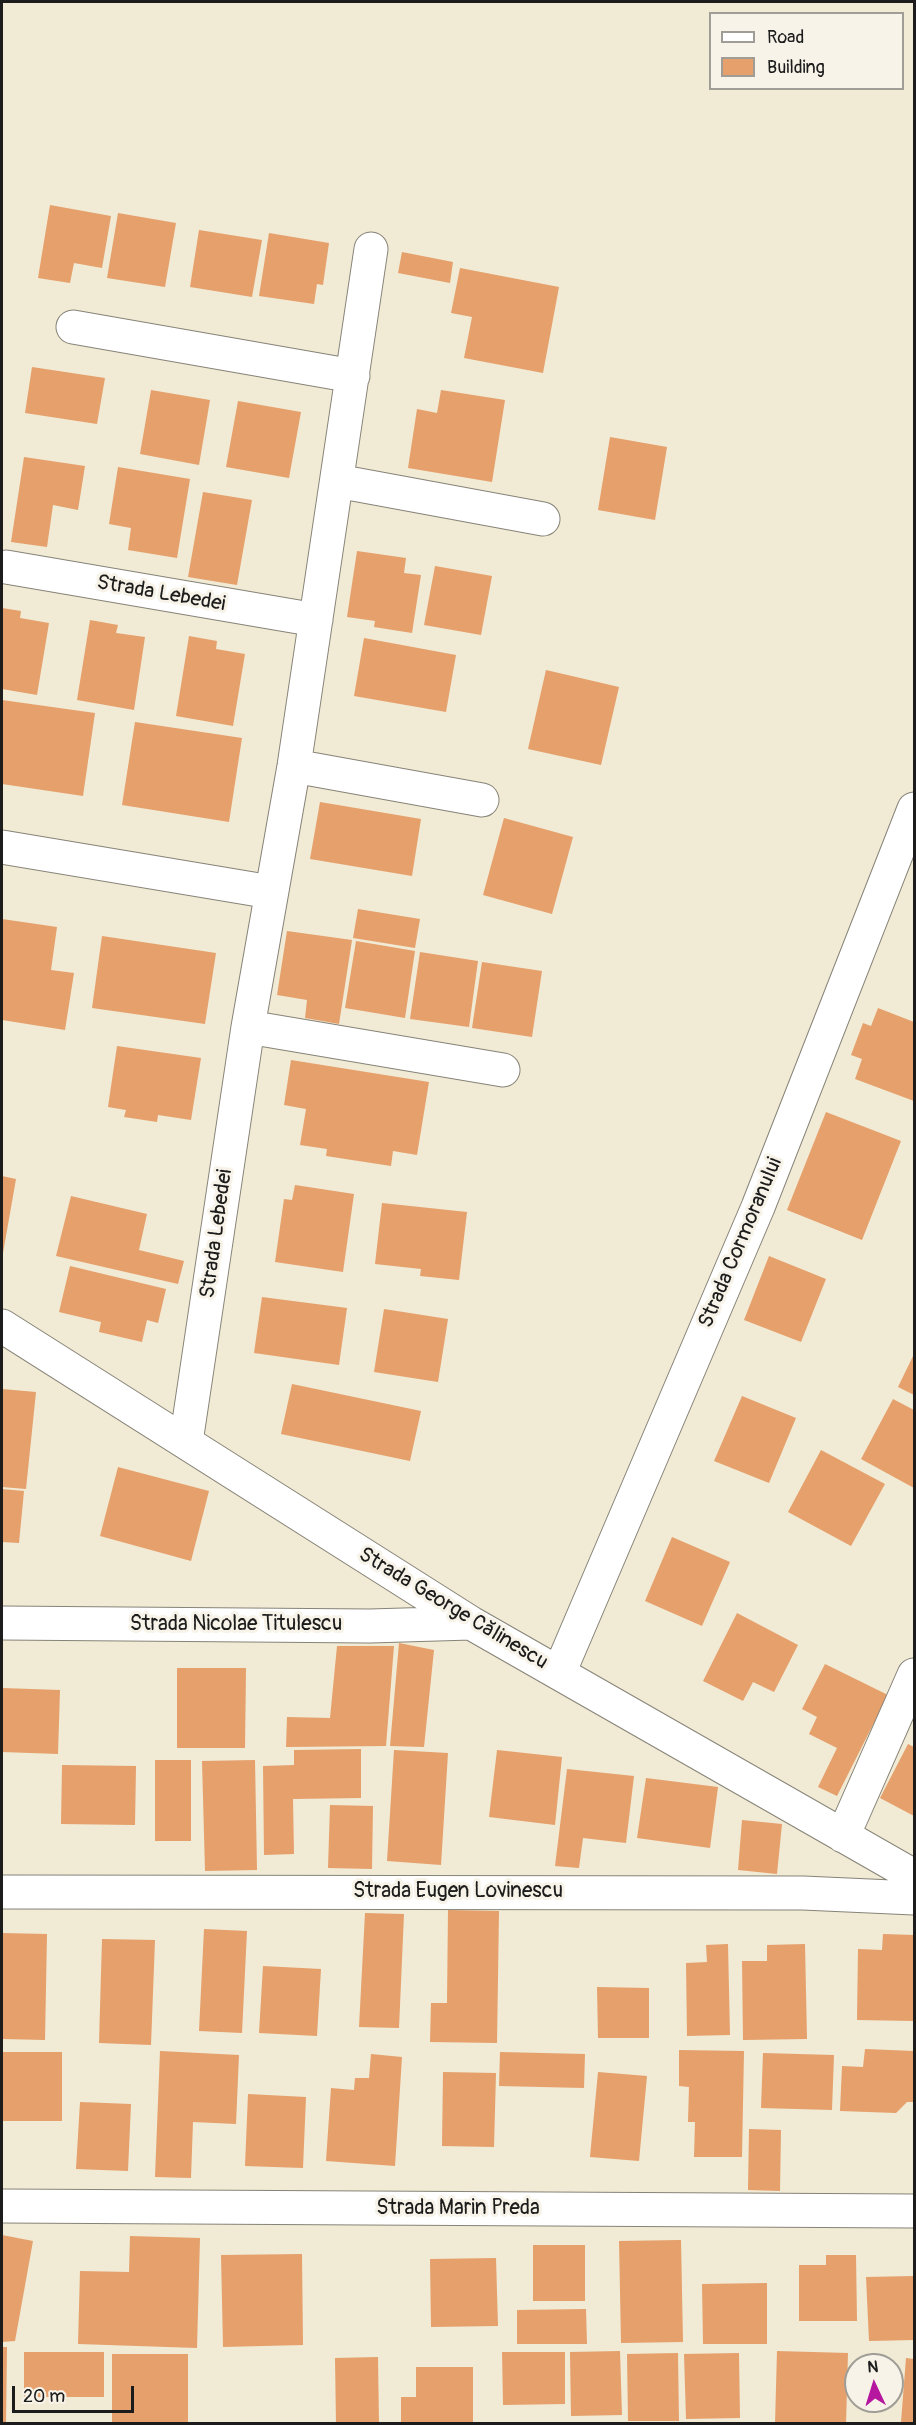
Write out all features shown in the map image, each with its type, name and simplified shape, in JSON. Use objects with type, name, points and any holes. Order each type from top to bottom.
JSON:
[{"type":"street","name":"Strada Lebedei","points":[[186,1442],[248,1027],[294,766],[371,249]]},
{"type":"street","points":[[73,327],[353,376]]},
{"type":"street","points":[[337,481],[543,519]]},
{"type":"street","name":"Strada Lebedei","points":[[6,567],[316,620]]},
{"type":"street","points":[[294,766],[482,800]]},
{"type":"street","name":"Strada Cormoranului","points":[[559,1673],[758,1207],[915,809]]},
{"type":"street","points":[[2,847],[271,892]]},
{"type":"street","points":[[248,1027],[503,1070]]},
{"type":"street","name":"Strada George Călinescu","points":[[2,1326],[471,1623],[915,1876]]},
{"type":"street","name":"Strada Nicolae Titulescu","points":[[2,1623],[370,1626],[471,1623]]},
{"type":"street","points":[[843,1836],[915,1675]]},
{"type":"street","name":"Strada Eugen Lovinescu","points":[[2,1892],[803,1893],[915,1898]]},
{"type":"street","name":"Strada Marin Preda","points":[[2,2206],[915,2211]]},
{"type":"building","points":[[50,205],[111,216],[102,268],[74,263],[70,283],[38,278]]},
{"type":"building","points":[[118,213],[176,223],[165,287],[107,278]]},
{"type":"building","points":[[199,230],[262,240],[252,297],[190,287]]},
{"type":"building","points":[[269,233],[329,243],[323,285],[317,284],[314,304],[259,296]]},
{"type":"building","points":[[402,252],[453,262],[450,283],[398,273]]},
{"type":"building","points":[[460,268],[559,287],[543,373],[464,358],[472,317],[451,313]]},
{"type":"building","points":[[32,367],[105,378],[97,424],[25,413]]},
{"type":"building","points":[[151,390],[210,400],[199,465],[140,454]]},
{"type":"building","points":[[441,390],[505,400],[492,482],[408,468],[417,409],[437,413]]},
{"type":"building","points":[[238,401],[301,412],[289,478],[226,467]]},
{"type":"building","points":[[610,437],[667,447],[655,520],[598,510]]},
{"type":"building","points":[[24,457],[85,466],[78,510],[53,505],[47,547],[11,542]]},
{"type":"building","points":[[118,467],[190,479],[177,558],[128,550],[131,528],[109,524]]},
{"type":"building","points":[[203,492],[252,500],[237,585],[188,577]]},
{"type":"building","points":[[357,551],[406,558],[404,573],[421,575],[412,633],[374,627],[375,621],[347,617]]},
{"type":"building","points":[[435,566],[492,576],[481,635],[424,625]]},
{"type":"building","points":[[2,608],[21,611],[20,618],[49,623],[37,695],[2,689]]},
{"type":"building","points":[[90,620],[118,625],[116,633],[145,637],[134,710],[77,700]]},
{"type":"building","points":[[189,636],[217,641],[216,649],[245,654],[233,726],[176,716]]},
{"type":"building","points":[[364,638],[456,655],[446,712],[354,696]]},
{"type":"building","points":[[546,670],[619,687],[601,765],[528,749]]},
{"type":"building","points":[[2,700],[95,713],[83,796],[2,784]]},
{"type":"building","points":[[135,722],[242,738],[229,822],[122,805]]},
{"type":"building","points":[[320,802],[421,819],[412,876],[310,859]]},
{"type":"building","points":[[504,818],[573,837],[552,914],[483,895]]},
{"type":"building","points":[[358,909],[420,919],[415,948],[353,938]]},
{"type":"building","points":[[2,919],[57,927],[51,970],[74,973],[65,1030],[2,1020]]},
{"type":"building","points":[[287,931],[352,940],[339,1024],[305,1018],[307,1000],[277,995]]},
{"type":"building","points":[[102,936],[216,953],[205,1024],[92,1008]]},
{"type":"building","points":[[356,941],[415,951],[405,1018],[345,1008]]},
{"type":"building","points":[[420,952],[478,961],[469,1027],[410,1019]]},
{"type":"building","points":[[482,962],[542,971],[532,1037],[472,1028]]},
{"type":"building","points":[[878,1008],[914,1022],[914,1101],[855,1079],[862,1059],[851,1055],[863,1023],[871,1026]]},
{"type":"building","points":[[117,1046],[201,1058],[191,1120],[158,1115],[157,1122],[124,1117],[126,1110],[108,1107]]},
{"type":"building","points":[[291,1060],[429,1082],[417,1155],[393,1151],[391,1166],[326,1156],[327,1149],[300,1145],[306,1109],[284,1105]]},
{"type":"building","points":[[826,1112],[901,1141],[862,1240],[787,1210]]},
{"type":"building","points":[[2,1176],[16,1179],[3,1253],[2,1253]]},
{"type":"building","points":[[295,1185],[354,1194],[343,1272],[275,1262],[284,1199],[292,1200]]},
{"type":"building","points":[[71,1196],[147,1214],[139,1250],[184,1261],[178,1284],[56,1256]]},
{"type":"building","points":[[382,1203],[467,1212],[459,1280],[420,1276],[421,1269],[375,1264]]},
{"type":"building","points":[[769,1256],[826,1279],[801,1342],[744,1320]]},
{"type":"building","points":[[70,1266],[166,1289],[158,1323],[147,1320],[142,1342],[99,1332],[101,1322],[59,1312]]},
{"type":"building","points":[[262,1297],[347,1308],[339,1365],[254,1353]]},
{"type":"building","points":[[384,1309],[448,1319],[438,1382],[374,1372]]},
{"type":"building","points":[[914,1354],[914,1395],[898,1387]]},
{"type":"building","points":[[292,1384],[421,1411],[410,1461],[281,1434]]},
{"type":"building","points":[[2,1389],[36,1392],[26,1489],[2,1487]]},
{"type":"building","points":[[742,1396],[796,1418],[769,1483],[714,1461]]},
{"type":"building","points":[[893,1399],[914,1410],[914,1488],[861,1459]]},
{"type":"building","points":[[821,1450],[885,1484],[851,1546],[788,1512]]},
{"type":"building","points":[[118,1467],[209,1491],[191,1561],[100,1536]]},
{"type":"building","points":[[2,1489],[24,1491],[19,1543],[2,1542]]},
{"type":"building","points":[[672,1537],[730,1562],[702,1626],[645,1601]]},
{"type":"building","points":[[737,1613],[798,1645],[774,1692],[753,1682],[743,1701],[703,1681]]},
{"type":"building","points":[[399,1643],[434,1650],[424,1747],[390,1746]]},
{"type":"building","points":[[337,1646],[394,1646],[386,1746],[286,1747],[287,1717],[330,1718]]},
{"type":"building","points":[[825,1664],[888,1695],[837,1796],[818,1787],[837,1748],[809,1734],[817,1717],[802,1709]]},
{"type":"building","points":[[177,1668],[246,1668],[245,1748],[177,1748]]},
{"type":"building","points":[[2,1688],[60,1690],[58,1754],[2,1752]]},
{"type":"building","points":[[908,1744],[914,1747],[914,1816],[880,1798]]},
{"type":"building","points":[[361,1749],[361,1798],[293,1799],[294,1854],[264,1855],[263,1766],[294,1765],[294,1750]]},
{"type":"building","points":[[394,1750],[448,1753],[441,1865],[387,1861]]},
{"type":"building","points":[[497,1750],[562,1757],[555,1825],[489,1817]]},
{"type":"building","points":[[155,1760],[191,1760],[191,1841],[155,1841]]},
{"type":"building","points":[[255,1760],[257,1870],[205,1871],[202,1761]]},
{"type":"building","points":[[62,1765],[136,1766],[135,1825],[61,1824]]},
{"type":"building","points":[[567,1769],[634,1776],[626,1843],[583,1838],[579,1868],[555,1866]]},
{"type":"building","points":[[646,1778],[718,1787],[710,1848],[637,1838]]},
{"type":"building","points":[[330,1805],[373,1806],[372,1869],[328,1868]]},
{"type":"building","points":[[742,1820],[782,1824],[777,1874],[738,1870]]},
{"type":"building","points":[[448,1910],[499,1911],[497,2043],[430,2042],[431,2003],[447,2003]]},
{"type":"building","points":[[365,1913],[404,1914],[399,2028],[359,2027]]},
{"type":"building","points":[[204,1929],[247,1931],[242,2033],[199,2031]]},
{"type":"building","points":[[2,1933],[47,1934],[45,2040],[2,2039]]},
{"type":"building","points":[[883,1934],[914,1935],[914,2021],[857,2020],[858,1949],[882,1950]]},
{"type":"building","points":[[102,1939],[155,1940],[151,2045],[99,2043]]},
{"type":"building","points":[[728,1944],[730,2035],[687,2036],[686,1963],[707,1962],[706,1945]]},
{"type":"building","points":[[805,1944],[807,2039],[743,2040],[742,1961],[767,1961],[767,1945]]},
{"type":"building","points":[[263,1966],[321,1969],[317,2036],[259,2033]]},
{"type":"building","points":[[597,1987],[649,1988],[649,2038],[598,2038]]},
{"type":"building","points":[[865,2049],[914,2051],[914,2102],[907,2102],[896,2113],[840,2111],[842,2066],[863,2067]]},
{"type":"building","points":[[679,2050],[744,2051],[742,2157],[694,2157],[695,2122],[688,2122],[689,2087],[679,2086]]},
{"type":"building","points":[[160,2051],[239,2055],[236,2124],[193,2122],[191,2178],[155,2177]]},
{"type":"building","points":[[2,2052],[62,2052],[62,2121],[2,2121]]},
{"type":"building","points":[[500,2052],[585,2054],[584,2088],[499,2086]]},
{"type":"building","points":[[763,2053],[834,2055],[832,2110],[761,2108]]},
{"type":"building","points":[[371,2054],[402,2057],[395,2166],[326,2161],[331,2088],[354,2090],[355,2078],[369,2078]]},
{"type":"building","points":[[443,2072],[496,2073],[494,2147],[442,2146]]},
{"type":"building","points":[[598,2072],[647,2076],[639,2161],[590,2157]]},
{"type":"building","points":[[248,2094],[306,2097],[303,2168],[245,2166]]},
{"type":"building","points":[[80,2102],[131,2104],[128,2171],[76,2169]]},
{"type":"building","points":[[749,2129],[781,2130],[780,2191],[748,2190]]},
{"type":"building","points":[[2,2235],[33,2241],[15,2341],[2,2342]]},
{"type":"building","points":[[130,2236],[200,2238],[197,2348],[78,2344],[80,2271],[129,2272]]},
{"type":"building","points":[[681,2240],[683,2342],[621,2343],[619,2241]]},
{"type":"building","points":[[533,2245],[585,2245],[585,2301],[533,2301]]},
{"type":"building","points":[[302,2254],[303,2345],[223,2347],[221,2255]]},
{"type":"building","points":[[826,2255],[856,2255],[857,2321],[799,2321],[799,2265],[826,2265]]},
{"type":"building","points":[[496,2258],[498,2326],[431,2327],[430,2259]]},
{"type":"building","points":[[914,2276],[914,2340],[869,2341],[866,2277]]},
{"type":"building","points":[[767,2283],[767,2344],[703,2344],[702,2284]]},
{"type":"building","points":[[586,2309],[587,2344],[517,2344],[517,2310]]},
{"type":"building","points":[[2,2347],[7,2347],[6,2424],[2,2424]]},
{"type":"building","points":[[620,2351],[622,2415],[571,2416],[570,2352]]},
{"type":"building","points":[[777,2351],[848,2353],[844,2353],[846,2424],[775,2424]]},
{"type":"building","points":[[24,2352],[104,2352],[104,2397],[24,2397]]},
{"type":"building","points":[[502,2352],[565,2352],[565,2404],[503,2405]]},
{"type":"building","points":[[678,2353],[679,2421],[628,2421],[627,2354]]},
{"type":"building","points":[[739,2353],[740,2418],[686,2419],[684,2354]]},
{"type":"building","points":[[112,2354],[188,2354],[188,2424],[112,2424]]},
{"type":"building","points":[[378,2357],[379,2424],[336,2424],[335,2358]]},
{"type":"building","points":[[906,2358],[914,2359],[914,2423],[901,2422],[902,2413],[904,2413]]},
{"type":"building","points":[[416,2367],[473,2367],[473,2424],[401,2424],[401,2397],[416,2397]]}]
